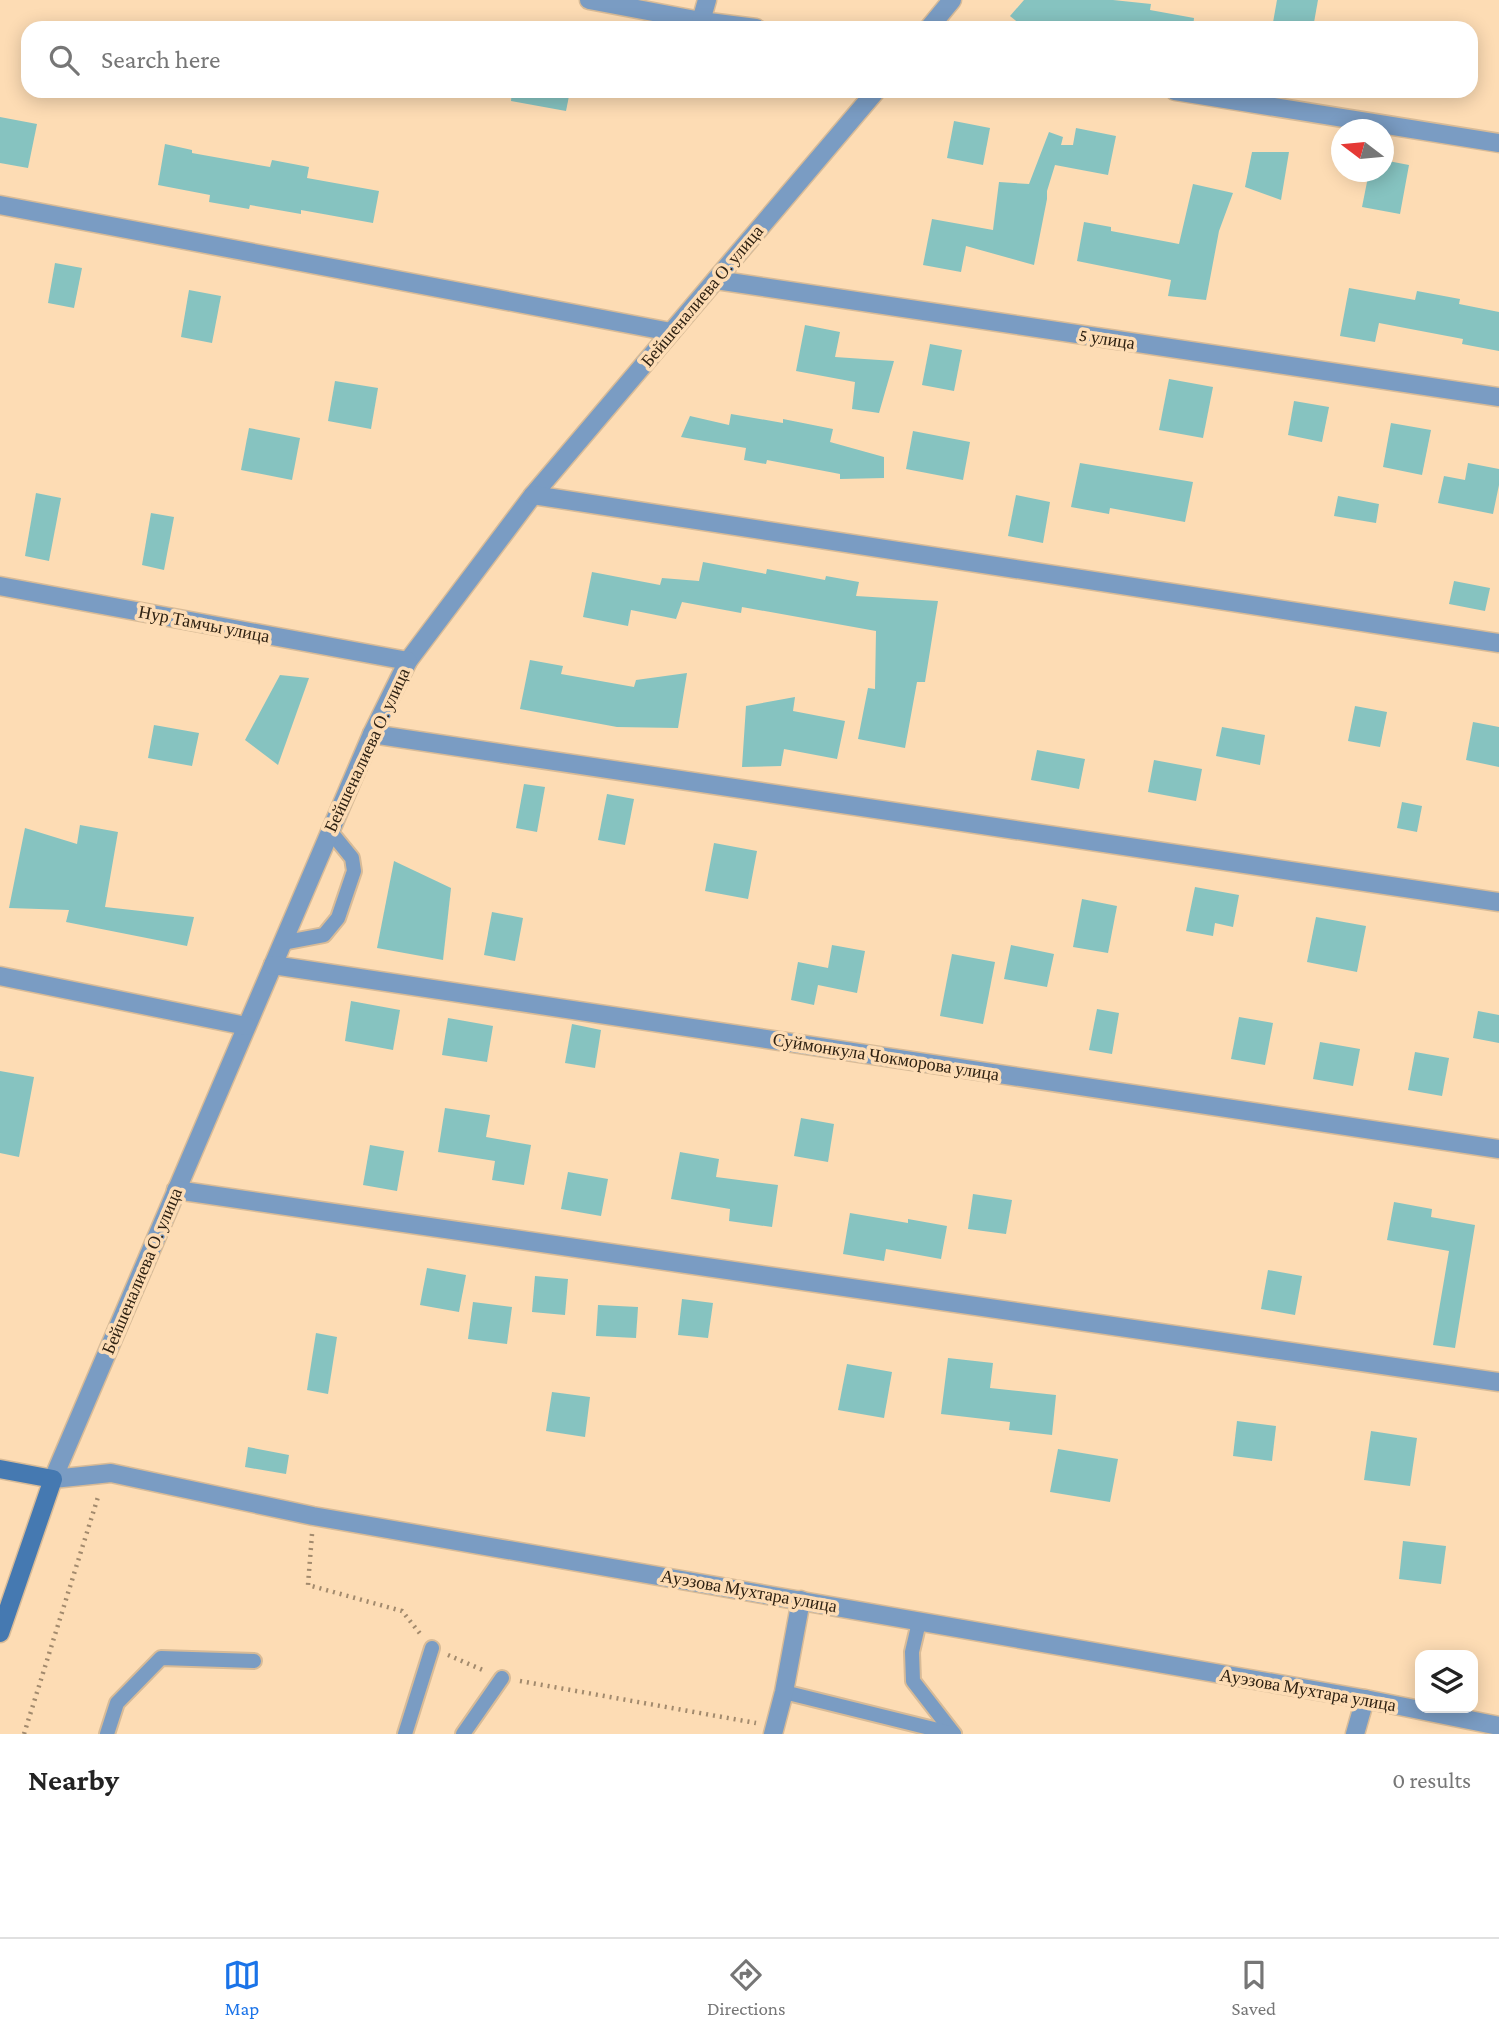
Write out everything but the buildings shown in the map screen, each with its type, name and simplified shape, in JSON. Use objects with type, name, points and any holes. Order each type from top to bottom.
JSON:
[{"type":"main road","name":"Ауэзова Мухтара улица","points":[[0,1469],[53,1479]]},
{"type":"main road","points":[[0,1633],[53,1479]]},
{"type":"street","points":[[589,0],[701,21],[706,0]]},
{"type":"street","points":[[935,21],[952,0]]},
{"type":"street","name":"Бейшеналиева О. улица","points":[[53,1479],[372,734],[408,661],[533,495],[870,98]]},
{"type":"street","points":[[1219,98],[1499,143]]},
{"type":"street","points":[[0,205],[671,332]]},
{"type":"street","name":"5 улица","points":[[716,280],[1499,397]]},
{"type":"street","points":[[533,495],[1499,643]]},
{"type":"street","name":"Нур Тамчы улица","points":[[0,586],[408,661]]},
{"type":"street","points":[[372,734],[1499,902]]},
{"type":"street","name":"Суймонкула Чокморова улица","points":[[273,964],[1499,1149]]},
{"type":"street","points":[[0,976],[246,1026]]},
{"type":"street","points":[[177,1190],[1499,1382]]},
{"type":"street","name":"Ауэзова Мухтара улица","points":[[53,1479],[111,1473],[313,1516],[1365,1699],[1499,1726]]},
{"type":"street","points":[[774,1730],[801,1600]]},
{"type":"street","points":[[1355,1734],[1365,1699]]},
{"type":"lane","points":[[282,943],[324,935],[338,918],[354,871],[352,858],[330,831]]},
{"type":"lane","points":[[919,1622],[912,1652],[913,1681],[954,1734]]},
{"type":"lane","points":[[405,1734],[432,1648]]},
{"type":"lane","points":[[107,1734],[117,1703],[161,1658],[254,1661]]},
{"type":"lane","points":[[463,1734],[502,1678]]},
{"type":"lane","points":[[784,1692],[954,1734]]},
{"type":"path","points":[[24,1734],[98,1497]]},
{"type":"path","points":[[313,1516],[308,1586],[402,1611],[432,1648],[502,1678],[774,1730]]}]
